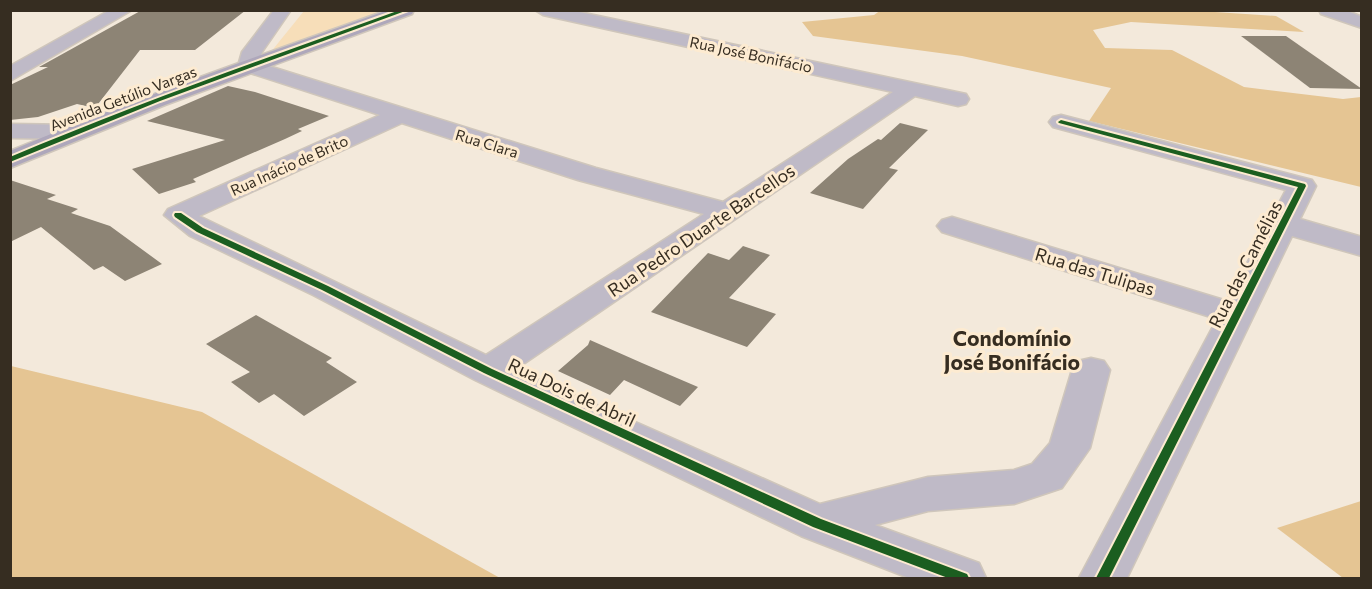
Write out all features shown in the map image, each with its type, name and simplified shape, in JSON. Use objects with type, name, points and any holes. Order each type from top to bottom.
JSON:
[{"type":"main road","name":"Avenida Getúlio Vargas","points":[[10,160],[75,132],[248,66],[406,10]]},
{"type":"street","points":[[10,75],[124,10]]},
{"type":"street","name":"Rua José Bonifácio","points":[[543,10],[958,99]]},
{"type":"street","points":[[1327,10],[1362,23]]},
{"type":"street","points":[[248,66],[256,46],[293,11]]},
{"type":"street","name":"Rua Clara","points":[[248,66],[587,174],[728,212]]},
{"type":"street","name":"Rua Pedro Duarte Barcellos","points":[[488,371],[913,88]]},
{"type":"street","name":"Rua Inácio de Brito","points":[[178,215],[400,115]]},
{"type":"street","name":"Rua das Camélias","points":[[1061,122],[1302,186],[1103,579]]},
{"type":"street","points":[[10,131],[75,132]]},
{"type":"street","name":"Rua Dois de Abril","points":[[178,215],[200,230],[325,288],[488,371],[818,523],[962,579]]},
{"type":"street","points":[[1284,225],[1362,247]]},
{"type":"street","name":"Rua das Tulipas","points":[[952,226],[1238,315]]},
{"type":"street","points":[[818,523],[928,494],[1014,488],[1047,476],[1069,448],[1091,370]]},
{"type":"path","points":[[293,11],[326,10]]},
{"type":"shaded area","points":[[881,10],[1200,11],[1276,16],[1304,32],[1131,22],[1093,30],[1105,48],[1172,50],[1244,87],[1343,99],[1361,97],[1361,187],[1089,121],[1111,88],[962,56],[813,36],[802,22],[874,15]]},
{"type":"shaded area","points":[[304,11],[394,11],[270,53]]},
{"type":"shaded area","points":[[11,366],[202,412],[500,578],[11,578]]},
{"type":"shaded area","points":[[1361,501],[1361,578],[1343,578],[1277,528]]},
{"type":"building","points":[[142,10],[246,10],[195,50],[140,50],[95,108],[77,104],[38,117],[10,120],[10,85],[48,67],[39,67]]},
{"type":"building","points":[[1241,36],[1286,36],[1362,89],[1310,88]]},
{"type":"building","points":[[228,86],[255,92],[329,116],[298,129],[302,131],[285,139],[193,179],[196,182],[159,194],[132,169],[225,140],[147,121]]},
{"type":"building","points":[[900,123],[928,130],[889,168],[898,170],[863,209],[810,193],[848,159],[878,139],[881,140]]},
{"type":"building","points":[[10,180],[56,195],[47,199],[78,209],[71,213],[110,226],[162,264],[125,281],[103,266],[94,270],[41,227],[10,242]]},
{"type":"building","points":[[743,246],[770,255],[729,298],[776,314],[747,347],[651,312],[708,253],[729,260]]},
{"type":"building","points":[[256,315],[332,358],[326,362],[357,382],[304,416],[274,394],[259,403],[231,382],[250,372],[206,344]]},
{"type":"building","points":[[590,340],[698,387],[680,406],[624,380],[610,395],[558,371],[588,345]]},
{"type":"cycle path","points":[[10,160],[157,100],[406,10]]},
{"type":"cycle path","points":[[1061,122],[1302,186],[1103,578]]},
{"type":"cycle path","points":[[178,215],[200,230],[325,288],[488,371],[817,523],[962,578]]},
{"type":"district","name":"Condomínio José Bonifácio","points":[[1012,349]]}]
